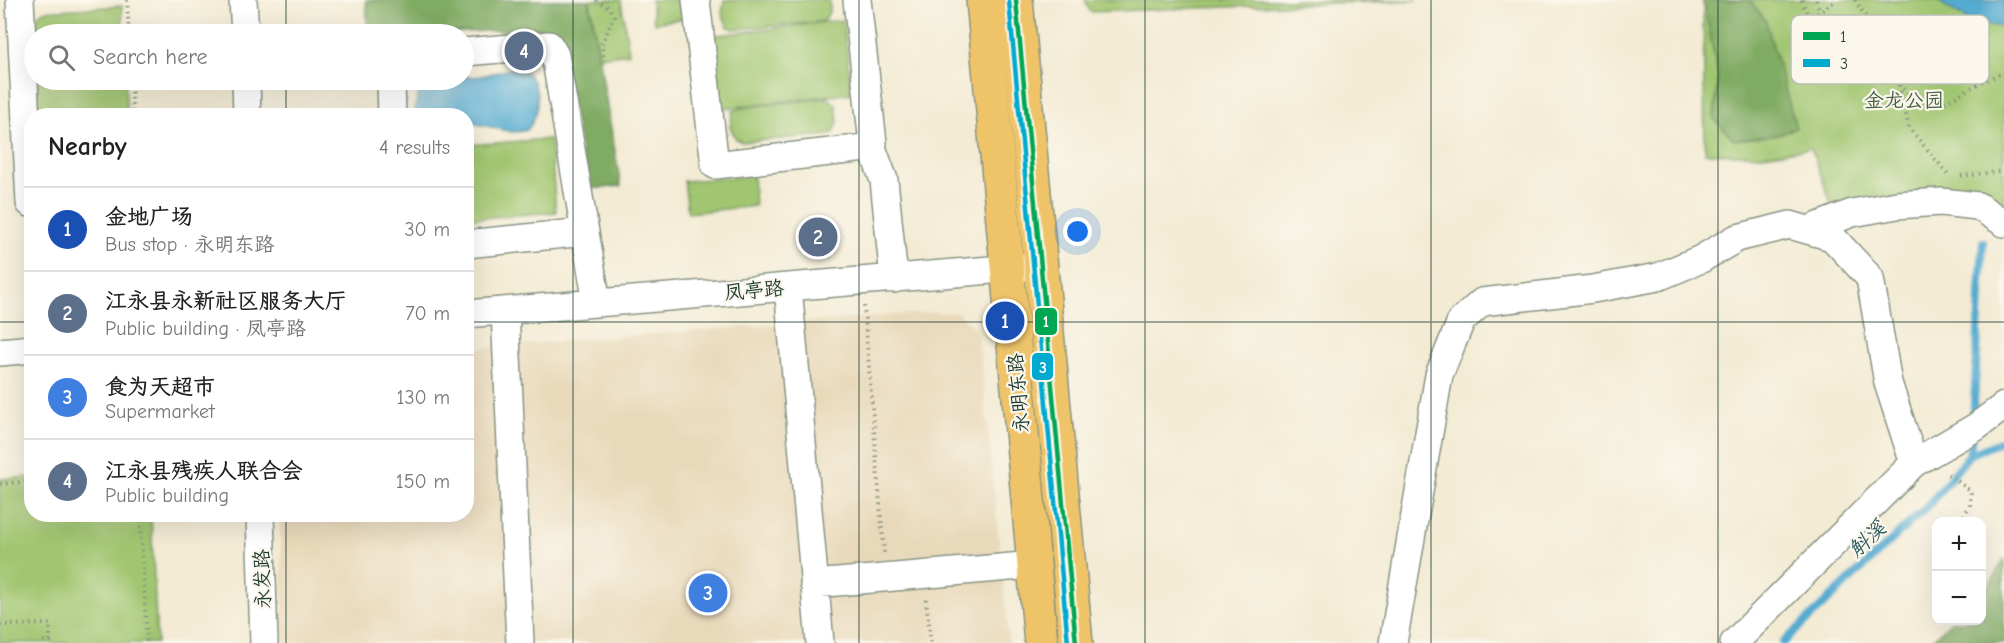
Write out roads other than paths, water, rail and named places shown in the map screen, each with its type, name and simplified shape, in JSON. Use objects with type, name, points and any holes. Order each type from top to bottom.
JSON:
[{"type":"main road","name":"永明东路","points":[[983,0],[1041,643]]},
{"type":"main road","name":"永明东路","points":[[1017,0],[1076,643]]},
{"type":"street","points":[[20,0],[24,81]]},
{"type":"street","points":[[243,0],[244,24]]},
{"type":"street","points":[[696,0],[716,165],[866,148],[871,145]]},
{"type":"street","points":[[857,0],[874,136],[871,145],[884,180],[894,279]]},
{"type":"street","points":[[474,51],[549,45],[555,55],[597,303]]},
{"type":"street","points":[[24,90],[25,108]]},
{"type":"street","points":[[246,90],[247,108]]},
{"type":"street","points":[[391,90],[392,108]]},
{"type":"street","points":[[1808,230],[1852,213],[1897,205],[1941,202],[1978,206],[2004,223]]},
{"type":"street","points":[[1393,643],[1439,375],[1461,321],[1482,302],[1593,289],[1658,277],[1701,259],[1737,238],[1790,225],[1832,237],[1869,278],[1887,383],[1914,463]]},
{"type":"street","points":[[474,243],[585,232]]},
{"type":"street","name":"凤亭路","points":[[474,313],[1041,265]]},
{"type":"street","points":[[788,287],[820,643]]},
{"type":"street","points":[[505,311],[520,643]]},
{"type":"street","points":[[0,352],[24,350]]},
{"type":"street","points":[[1734,643],[1914,463],[1966,433],[2004,406]]},
{"type":"street","name":"永发路","points":[[260,522],[264,643]]},
{"type":"street","points":[[814,584],[1034,565]]},
{"type":"water","points":[[1936,0],[2004,0],[2004,26],[1989,25],[1989,15],[1960,15]]},
{"type":"water","points":[[518,68],[532,79],[537,105],[532,123],[527,130],[511,132],[474,124],[474,108],[415,108],[419,90],[474,90],[474,77]]},
{"type":"waterway","name":"斛溪","points":[[1973,421],[1983,242]]},
{"type":"waterway","name":"斛溪","points":[[1783,643],[1929,505],[1969,455],[1972,437]]},
{"type":"waterway","name":"斛溪","points":[[1969,455],[2004,440]]},
{"type":"place","name":"江永县残疾人联合会","points":[[524,51]]},
{"type":"place","name":"江永县永新社区服务大厅","points":[[818,237]]},
{"type":"place","name":"金地广场","points":[[1005,321]]},
{"type":"place","name":"食为天超市","points":[[708,593]]},
{"type":"park label","name":"金龙公园","points":[[1904,100]]}]
